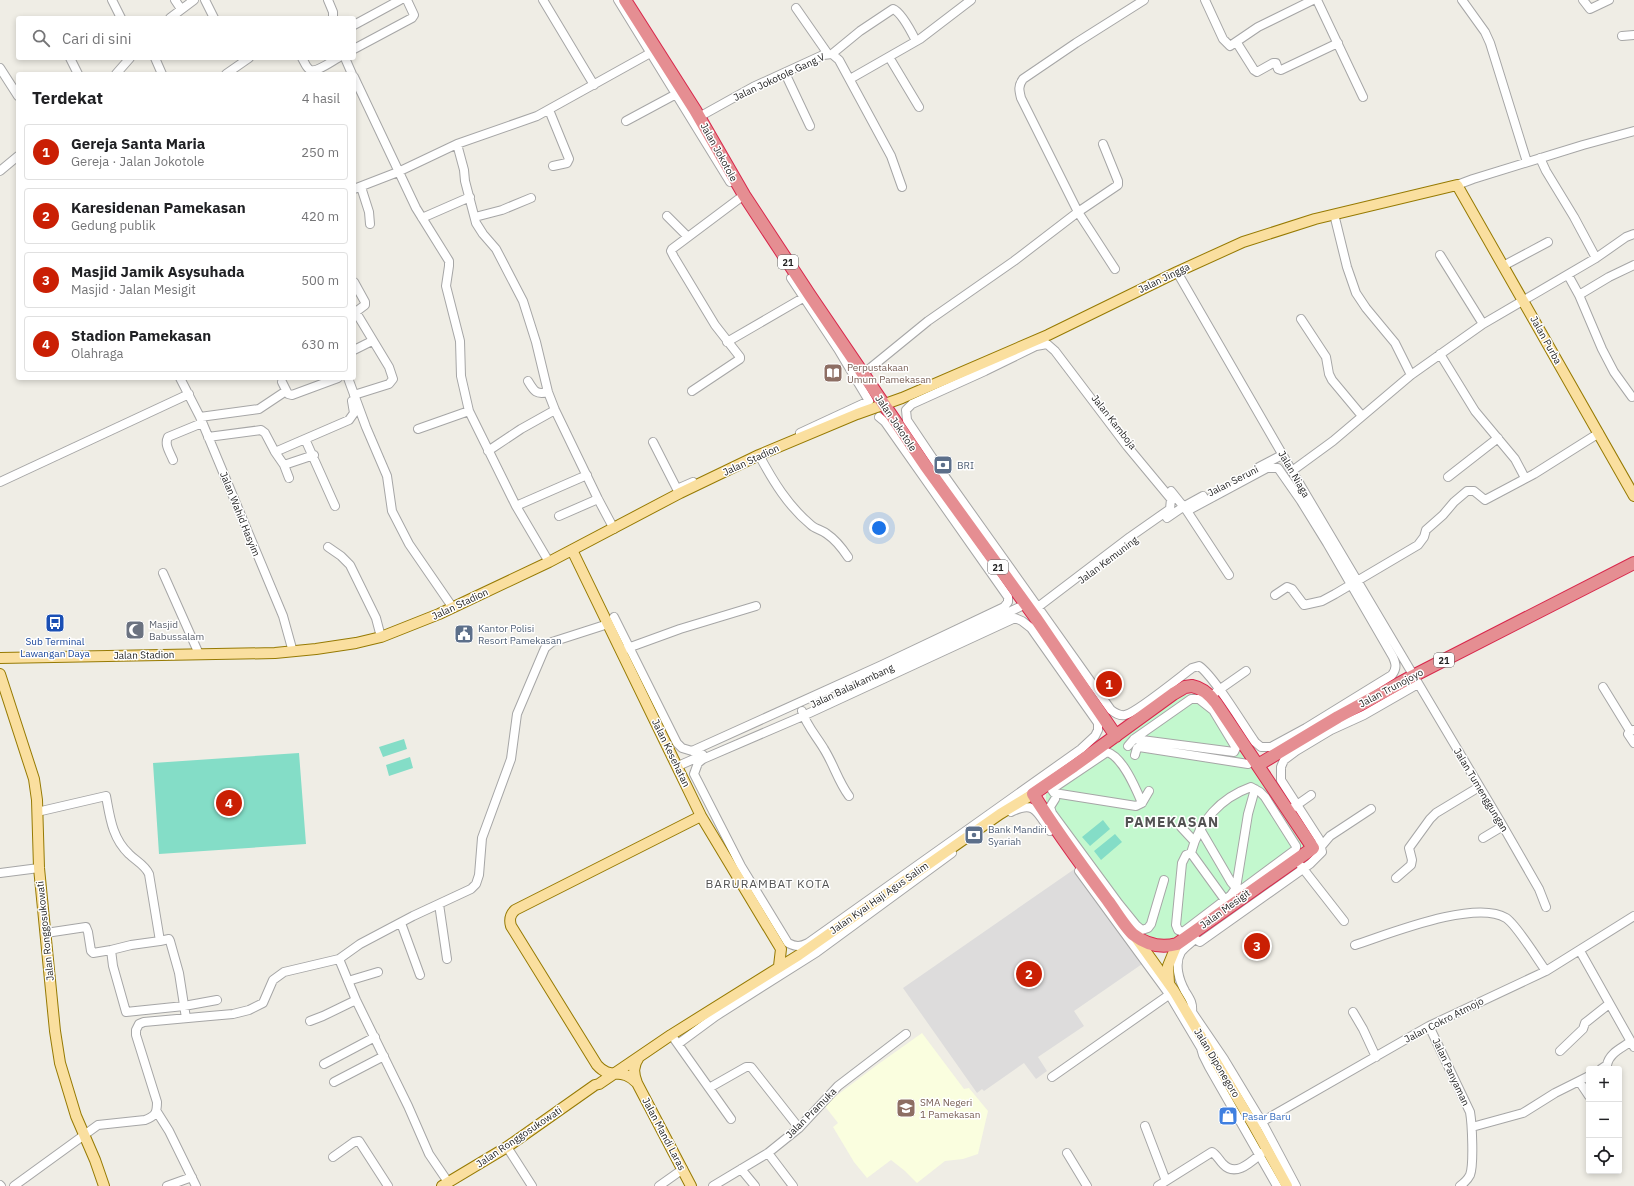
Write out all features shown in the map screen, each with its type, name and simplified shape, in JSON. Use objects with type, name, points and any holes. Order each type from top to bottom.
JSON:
[{"type":"highway","name":"Jalan Jokotole","points":[[625,0],[679,92],[700,119],[742,196],[806,296],[864,374],[925,465],[1026,604],[1038,612],[1116,736]]},
{"type":"highway","name":"Jalan Trunojoyo","points":[[1253,765],[1338,717],[1416,680],[1634,563]]},
{"type":"highway","name":"Jalan Kyai Haji Agus Salim","points":[[1033,794],[1185,687],[1198,687],[1215,692]]},
{"type":"highway","points":[[1215,692],[1253,765],[1292,808],[1317,850]]},
{"type":"highway","points":[[1033,794],[1091,878],[1133,934]]},
{"type":"highway","name":"Jalan Mesigit","points":[[1133,934],[1145,942],[1158,946],[1177,944],[1265,881],[1317,850]]},
{"type":"main road","name":"Jalan Jingga","points":[[882,401],[902,398],[1048,335],[1177,272],[1269,232],[1334,214],[1457,185]]},
{"type":"main road","name":"Jalan Purba","points":[[1457,185],[1634,496]]},
{"type":"main road","name":"Jalan Stadion","points":[[0,658],[293,652],[349,644],[381,637],[453,608],[549,562],[614,529],[678,491],[856,414],[882,401]]},
{"type":"main road","name":"Jalan Kesehatan","points":[[572,550],[624,649],[701,816],[781,949]]},
{"type":"main road","name":"Jalan Ronggosukowati","points":[[0,674],[34,779],[39,868],[56,1038],[60,1063],[76,1116],[104,1186]]},
{"type":"main road","name":"Jalan Kyai Haji Agus Salim","points":[[614,1073],[779,966],[799,955],[1000,814],[1033,794]]},
{"type":"main road","points":[[637,1083],[627,1074],[605,1072],[597,1065],[511,926],[509,919],[515,910],[701,816]]},
{"type":"main road","name":"Jalan Diponegoro","points":[[1133,934],[1258,1124],[1264,1152],[1287,1186]]},
{"type":"main road","name":"Jalan Diponegoro","points":[[1170,990],[1168,966],[1177,944]]},
{"type":"main road","points":[[779,966],[781,949],[799,955]]},
{"type":"main road","points":[[637,1083],[634,1069],[639,1056]]},
{"type":"main road","points":[[595,1085],[599,1076],[597,1065]]},
{"type":"main road","name":"Jalan Ronggosukowati","points":[[445,1184],[507,1146],[614,1073]]},
{"type":"main road","name":"Jalan Mandi Laras","points":[[637,1083],[691,1186]]},
{"type":"street","points":[[112,0],[120,16]]},
{"type":"street","points":[[175,0],[181,9]]},
{"type":"street","points":[[172,16],[194,0]]},
{"type":"street","points":[[205,0],[213,16]]},
{"type":"street","points":[[328,0],[333,12],[332,16]]},
{"type":"street","points":[[356,24],[400,0]]},
{"type":"street","points":[[356,48],[412,18],[414,14],[407,0]]},
{"type":"street","points":[[543,0],[594,85]]},
{"type":"street","points":[[370,224],[369,212],[357,188],[398,172],[456,144],[522,122],[549,110],[654,51],[618,0]]},
{"type":"street","points":[[850,79],[916,41],[971,0]]},
{"type":"street","points":[[1115,270],[1078,212],[1021,98],[1019,90],[1023,79],[1048,61],[1144,0]]},
{"type":"street","points":[[1205,0],[1223,39],[1230,46],[1237,43],[1258,27],[1313,0]]},
{"type":"street","points":[[1317,0],[1364,97]]},
{"type":"street","points":[[1462,0],[1485,32],[1490,43],[1527,162]]},
{"type":"street","points":[[1583,0],[1590,9],[1609,0]]},
{"type":"street","points":[[796,8],[834,56],[860,30],[893,9],[897,11],[916,41]]},
{"type":"street","points":[[1622,36],[1634,35]]},
{"type":"street","points":[[1237,43],[1254,70],[1257,72],[1273,63],[1276,63],[1278,69],[1282,70],[1338,43]]},
{"type":"street","name":"Jalan Jokotole Gang V","points":[[700,119],[753,87],[787,76],[834,56],[850,79],[891,156],[902,187]]},
{"type":"street","points":[[889,57],[919,107]]},
{"type":"street","points":[[71,60],[77,72]]},
{"type":"street","points":[[118,72],[128,60]]},
{"type":"street","points":[[156,60],[161,72]]},
{"type":"street","points":[[303,60],[308,68],[317,72],[335,60]]},
{"type":"street","points":[[346,60],[351,72]]},
{"type":"street","points":[[228,72],[238,61]]},
{"type":"street","points":[[0,68],[16,93]]},
{"type":"street","points":[[787,76],[810,126]]},
{"type":"street","points":[[356,81],[398,172],[422,218],[446,254],[449,266],[446,286],[460,341],[461,376],[468,411],[516,506],[549,562]]},
{"type":"street","points":[[626,121],[679,92],[742,196],[678,243],[671,251],[703,308],[727,342],[739,355],[740,359],[692,391]]},
{"type":"street","points":[[549,110],[569,159],[567,163],[553,166]]},
{"type":"street","points":[[1457,185],[1540,158],[1634,131]]},
{"type":"street","points":[[456,144],[475,217],[483,234],[496,249],[523,301],[536,342],[548,392],[555,410],[614,529]]},
{"type":"street","points":[[864,374],[928,321],[1014,261],[1078,212],[1118,185],[1118,181],[1103,144]]},
{"type":"street","points":[[0,171],[16,158]]},
{"type":"street","points":[[1540,158],[1596,258]]},
{"type":"street","points":[[422,218],[470,197]]},
{"type":"street","points":[[475,217],[502,210],[531,198]]},
{"type":"street","points":[[1334,214],[1347,267],[1356,293],[1394,343],[1411,375]]},
{"type":"street","points":[[667,216],[688,237]]},
{"type":"street","points":[[1292,471],[1333,441],[1411,375],[1483,324],[1596,258],[1626,237],[1634,234]]},
{"type":"street","points":[[1503,266],[1548,242]]},
{"type":"street","points":[[1440,255],[1483,324]]},
{"type":"street","points":[[1579,295],[1609,277],[1634,265]]},
{"type":"street","name":"Jalan Niaga","points":[[1177,272],[1354,582],[1416,680]]},
{"type":"street","points":[[1568,275],[1579,295],[1614,372],[1632,397]]},
{"type":"street","points":[[354,395],[389,384],[393,379],[388,367],[356,314],[365,302],[356,286]]},
{"type":"street","points":[[653,442],[678,491],[869,401],[806,296],[727,342]]},
{"type":"street","points":[[1301,319],[1326,356],[1329,374],[1332,380],[1362,416]]},
{"type":"street","name":"Jalan Kamboja","points":[[1048,335],[1095,397],[1185,509],[1229,574]]},
{"type":"street","points":[[356,349],[372,341]]},
{"type":"street","points":[[1038,612],[1130,537],[1170,509],[1171,503],[1171,500],[1127,446],[1055,351],[1047,344],[1036,346],[912,404],[906,410],[907,420],[1038,612],[1111,710],[1118,715],[1126,715],[1141,706],[1192,668],[1199,666],[1204,669],[1215,692],[1255,742],[1261,747],[1271,747],[1306,728],[1392,675],[1396,670],[1393,657],[1354,582],[1278,468],[1267,468],[1185,509]]},
{"type":"street","points":[[1440,354],[1475,411],[1515,459],[1525,478]]},
{"type":"street","name":"Jalan Wahid Hasyim","points":[[181,380],[201,420],[283,616],[293,652]]},
{"type":"street","points":[[282,382],[289,395],[292,395],[341,380]]},
{"type":"street","points":[[275,452],[349,420],[352,417],[354,409],[344,380]]},
{"type":"street","points":[[345,380],[354,395],[387,476],[391,508],[394,516],[409,544],[453,608]]},
{"type":"street","points":[[528,381],[534,392],[538,394],[548,392]]},
{"type":"street","points":[[173,460],[166,442],[168,437],[201,420],[259,409],[286,391]]},
{"type":"street","points":[[0,482],[189,394]]},
{"type":"street","points":[[488,451],[521,429],[555,410]]},
{"type":"street","points":[[418,429],[468,411]]},
{"type":"street","points":[[756,606],[680,629],[624,649],[677,743],[682,748],[692,751],[882,665],[1004,607],[1008,602],[1008,596],[885,422],[879,417]]},
{"type":"street","points":[[208,437],[261,430],[265,433],[284,465],[289,478]]},
{"type":"street","points":[[1274,595],[1287,587],[1290,588],[1302,603],[1308,605],[1322,601],[1418,545],[1424,537],[1426,530],[1467,491],[1474,491],[1485,500],[1525,478],[1599,433]]},
{"type":"street","points":[[1448,477],[1498,438]]},
{"type":"street","points":[[305,439],[314,455],[336,506]]},
{"type":"street","points":[[284,465],[314,455]]},
{"type":"street","points":[[759,455],[774,482],[795,509],[812,526],[826,533],[838,544],[848,557]]},
{"type":"street","name":"Jalan Seruni","points":[[1185,509],[1282,455]]},
{"type":"street","points":[[516,506],[587,475]]},
{"type":"street","points":[[559,516],[598,498]]},
{"type":"street","name":"Jalan Kemuning","points":[[1038,612],[1126,546],[1185,509]]},
{"type":"street","points":[[328,547],[342,556],[350,565],[376,618],[381,637]]},
{"type":"street","points":[[163,573],[199,654]]},
{"type":"street","name":"Jalan Balaikambang","points":[[678,766],[802,713],[1026,604]]},
{"type":"street","points":[[112,950],[113,966],[126,1012],[233,1014],[249,1010],[263,1003],[273,980],[284,972],[339,959],[360,944],[439,904],[467,892],[476,884],[482,838],[511,759],[517,714],[545,648],[552,642],[607,618]]},
{"type":"street","points":[[1015,618],[1022,620],[1031,628],[1098,723],[1098,730],[1091,741],[1081,749],[801,947],[788,943],[781,934],[740,866],[694,774],[698,763],[703,759],[802,713],[1015,618]]},
{"type":"street","points":[[1215,692],[1246,671]]},
{"type":"street","points":[[1311,795],[1292,808],[1281,780],[1281,767],[1284,760],[1319,737],[1364,714],[1416,680]]},
{"type":"street","name":"Jalan Tumenggungan","points":[[1416,680],[1503,826],[1539,889],[1546,907]]},
{"type":"street","points":[[1603,687],[1632,731],[1629,736],[1634,743]]},
{"type":"street","points":[[1128,746],[1134,739],[1191,699],[1199,699],[1213,710],[1236,748],[1234,752],[1134,739]]},
{"type":"street","points":[[802,713],[825,749],[836,776],[848,796]]},
{"type":"street","points":[[1135,755],[1137,748],[1139,747],[1253,765]]},
{"type":"street","points":[[1142,803],[1133,781],[1119,761],[1107,752],[1052,790],[1054,793],[1136,806],[1142,803],[1149,790]]},
{"type":"street","points":[[1200,829],[1236,888],[1241,890],[1296,848],[1265,797],[1255,788],[1251,787],[1241,790],[1214,810],[1200,829],[1194,841],[1191,853],[1225,900]]},
{"type":"street","points":[[1396,878],[1411,865],[1412,860],[1409,848],[1430,818],[1479,787]]},
{"type":"street","points":[[1191,853],[1186,855],[1182,863],[1176,925],[1178,930],[1183,932],[1231,896],[1236,888],[1248,814],[1255,788]]},
{"type":"street","points":[[37,812],[106,796],[111,824],[120,845],[146,868],[149,874],[160,941]]},
{"type":"street","points":[[1054,799],[1050,807],[1052,813],[1136,925],[1142,930],[1148,928],[1151,924],[1164,880]]},
{"type":"street","points":[[678,1044],[716,1016],[817,952],[1010,813],[1027,806],[1036,810],[1170,990],[1201,1048],[1203,1056],[1209,1067],[1264,1152],[1278,1186]]},
{"type":"street","points":[[1296,1186],[1258,1124],[1224,1059],[1192,1012],[1193,1005],[1182,986],[1177,971],[1178,961],[1182,952],[1195,939],[1200,942],[1303,868],[1330,836],[1371,809]]},
{"type":"street","points":[[1483,838],[1503,826]]},
{"type":"street","points":[[1180,827],[1194,841]]},
{"type":"street","points":[[0,873],[39,868]]},
{"type":"street","points":[[1265,881],[1271,886],[1303,868]]},
{"type":"street","points":[[1303,868],[1344,921]]},
{"type":"street","points":[[439,904],[447,959]]},
{"type":"street","points":[[1355,944],[1422,923],[1465,913],[1488,912],[1507,918],[1514,925],[1546,971]]},
{"type":"street","name":"Jalan Cokro Atmojo","points":[[1258,1124],[1429,1026],[1546,971],[1634,916]]},
{"type":"street","points":[[401,923],[420,975]]},
{"type":"street","points":[[46,933],[84,927],[88,929],[92,952],[112,950],[131,945],[169,939],[179,973],[185,1012]]},
{"type":"street","points":[[1580,951],[1632,1044],[1612,1054],[1605,1066]]},
{"type":"street","points":[[339,959],[356,1000],[375,1036],[429,1154],[445,1184]]},
{"type":"street","points":[[348,980],[378,972]]},
{"type":"street","points":[[1052,1077],[1170,990]]},
{"type":"street","points":[[196,1186],[169,1130],[157,1112],[157,1102],[136,1030],[139,1024],[144,1022],[185,1012],[217,1000]]},
{"type":"street","points":[[310,1021],[356,1000]]},
{"type":"street","points":[[1560,1051],[1583,1029],[1585,1023],[1609,1004]]},
{"type":"street","points":[[1353,1012],[1376,1057]]},
{"type":"street","name":"Jalan Panyaman","points":[[1429,1026],[1470,1112],[1472,1127],[1471,1172],[1468,1179],[1460,1186]]},
{"type":"street","name":"Jalan Pramuka","points":[[713,1186],[768,1154],[799,1128],[838,1086],[906,1034]]},
{"type":"street","points":[[671,1035],[731,1119]]},
{"type":"street","points":[[324,1064],[375,1036]]},
{"type":"street","points":[[334,1082],[384,1056]]},
{"type":"street","points":[[709,1088],[746,1067],[751,1068],[799,1128]]},
{"type":"street","points":[[1472,1127],[1523,1113],[1586,1078]]},
{"type":"street","points":[[1579,1081],[1586,1092]]},
{"type":"street","points":[[14,1186],[82,1132],[98,1125],[146,1120],[152,1118],[157,1112]]},
{"type":"street","points":[[1145,1126],[1162,1184],[1200,1158],[1212,1152],[1226,1166],[1235,1170],[1264,1152]]},
{"type":"street","points":[[333,1156],[354,1142],[359,1141],[388,1186]]},
{"type":"street","points":[[507,1146],[532,1186]]},
{"type":"street","points":[[1067,1153],[1088,1186]]},
{"type":"street","points":[[768,1154],[793,1186]]},
{"type":"street","points":[[659,1186],[683,1169]]},
{"type":"street","points":[[741,1169],[755,1186]]},
{"type":"street","points":[[167,1186],[192,1177]]},
{"type":"shaded area","points":[[1076,868],[1145,962],[1074,1011],[1084,1026],[1038,1057],[1047,1071],[1036,1079],[1024,1063],[984,1091],[982,1089],[977,1093],[903,988]]},
{"type":"shaded area","name":"SMA Negeri 1 Pamekasan","points":[[922,1033],[964,1089],[969,1088],[988,1111],[978,1154],[963,1159],[945,1161],[917,1183],[891,1160],[867,1178],[854,1162],[833,1127],[838,1123],[824,1105]]},
{"type":"green space","points":[[1196,693],[1203,697],[1304,840],[1306,850],[1173,946],[1150,949],[1046,808],[1046,794],[1076,767],[1172,700],[1184,695]]},
{"type":"green space","points":[[404,739],[407,749],[383,757],[379,747]]},
{"type":"green space","points":[[299,753],[306,844],[159,854],[153,763]]},
{"type":"green space","points":[[410,757],[413,768],[389,776],[386,765]]},
{"type":"green space","points":[[1103,820],[1110,829],[1090,846],[1082,837]]},
{"type":"green space","points":[[1115,834],[1122,842],[1101,860],[1094,851]]},
{"type":"place","name":"Perpustakaan Umum Pamekasan","points":[[833,373]]},
{"type":"place","name":"BRI","points":[[943,465]]},
{"type":"place","name":"Sub Terminal Lawangan Daya","points":[[55,623]]},
{"type":"place","name":"Masjid Babussalam","points":[[135,630]]},
{"type":"place","name":"Kantor Polisi Resort Pamekasan","points":[[464,634]]},
{"type":"place","name":"Gereja Santa Maria","points":[[1109,684]]},
{"type":"place","name":"Stadion Pamekasan","points":[[229,803]]},
{"type":"place","name":"Bank Mandiri Syariah","points":[[974,835]]},
{"type":"place","name":"Masjid Jamik Asysuhada","points":[[1257,946]]},
{"type":"place","name":"Karesidenan Pamekasan","points":[[1029,974]]},
{"type":"place","name":"SMA Negeri 1 Pamekasan","points":[[906,1108]]},
{"type":"place","name":"Pasar Baru","points":[[1228,1116]]},
{"type":"district","name":"PAMEKASAN","points":[[1172,822]]},
{"type":"district","name":"BARURAMBAT KOTA","points":[[768,883]]}]
